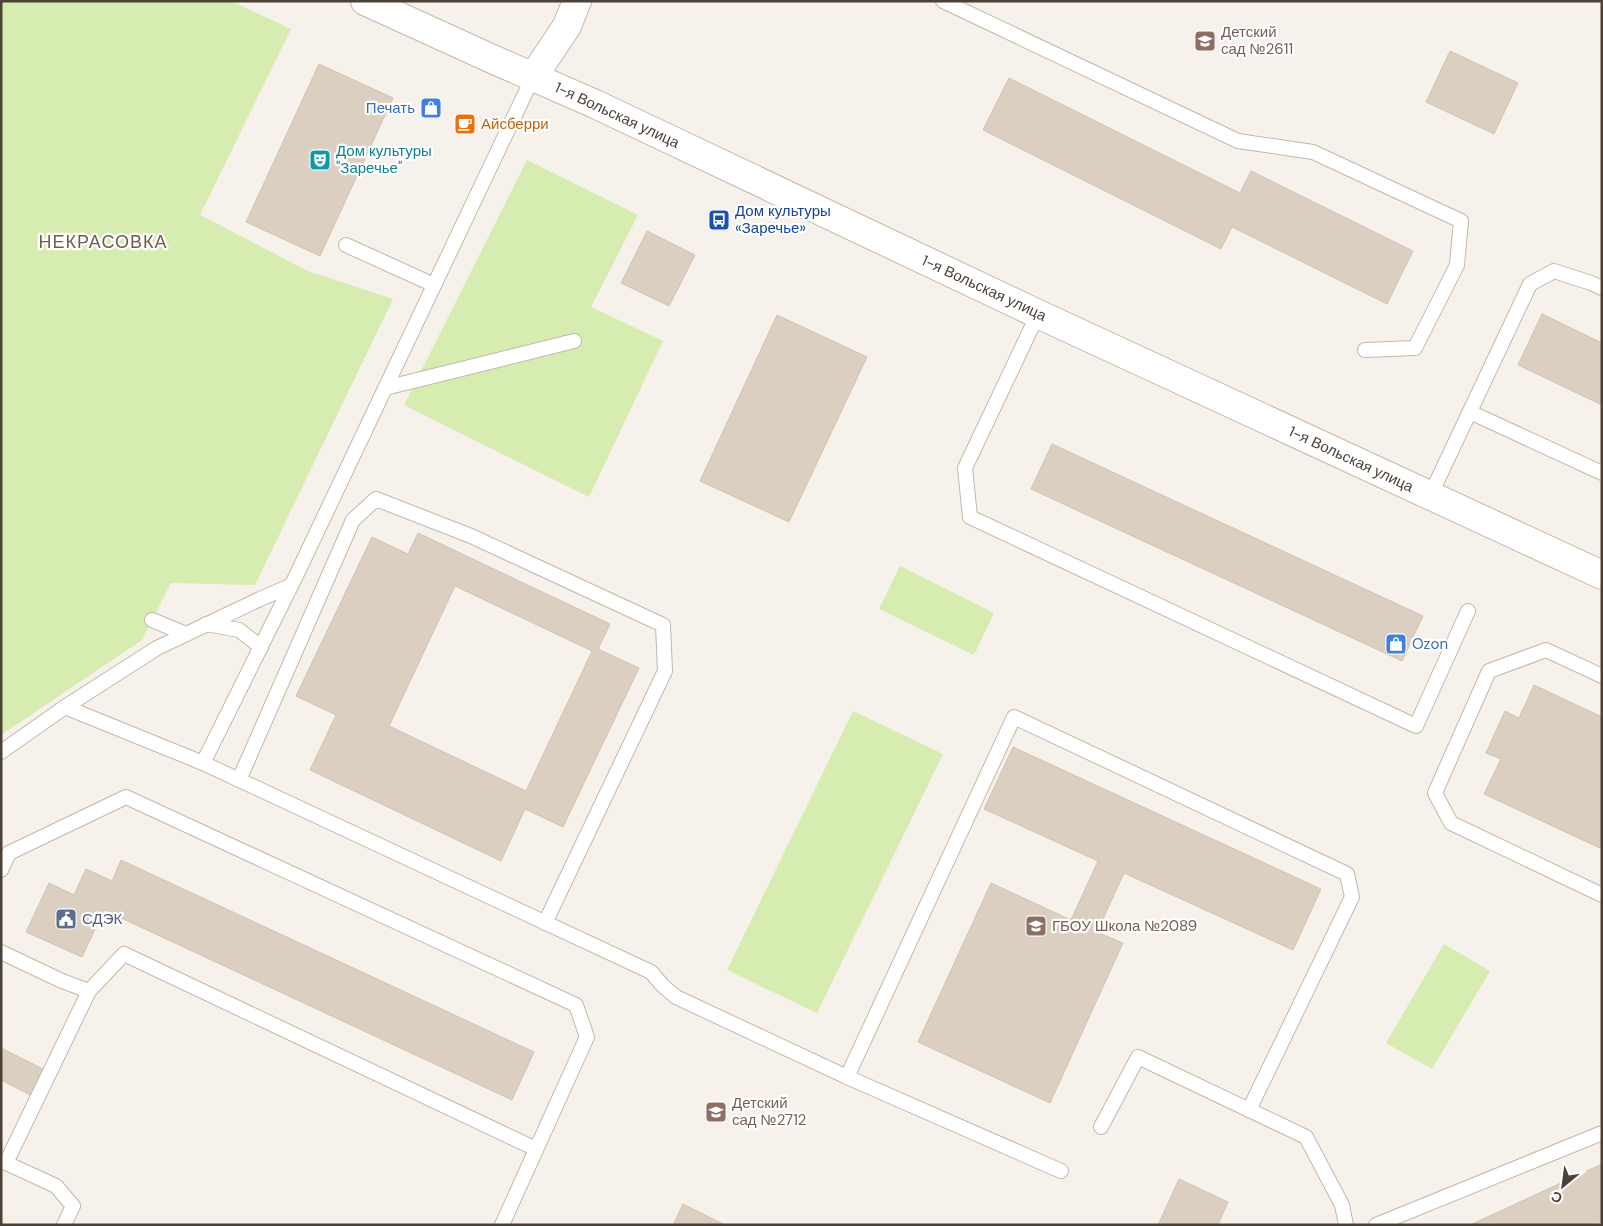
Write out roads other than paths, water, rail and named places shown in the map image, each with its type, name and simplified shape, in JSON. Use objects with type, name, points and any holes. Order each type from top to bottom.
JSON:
[{"type":"street","name":"1-я Вольская улица","points":[[365,1],[595,104],[1038,314],[1602,575]]},
{"type":"street","points":[[533,77],[567,26],[577,1]]},
{"type":"lane","points":[[943,1],[1238,141],[1313,152],[1460,221],[1456,265],[1414,348],[1365,350]]},
{"type":"lane","points":[[203,763],[261,647],[533,77]]},
{"type":"lane","points":[[346,245],[434,285]]},
{"type":"lane","points":[[1430,496],[1530,284],[1554,271],[1602,288]]},
{"type":"lane","points":[[1038,314],[965,468],[970,517],[1416,726],[1468,611]]},
{"type":"lane","points":[[385,388],[574,341]]},
{"type":"lane","points":[[1470,412],[1602,473]]},
{"type":"lane","points":[[240,780],[354,520],[376,499],[471,536],[663,625],[665,672],[545,923]]},
{"type":"lane","points":[[1,752],[65,707],[157,648],[290,586]]},
{"type":"lane","points":[[152,620],[186,634]]},
{"type":"lane","points":[[206,624],[239,630],[261,647]]},
{"type":"lane","points":[[1602,676],[1546,650],[1488,671],[1435,793],[1451,823],[1602,895]]},
{"type":"lane","points":[[65,707],[240,780],[651,972],[676,997],[847,1077],[1061,1171]]},
{"type":"lane","points":[[847,1077],[1014,716],[1347,874],[1352,897],[1249,1110]]},
{"type":"lane","points":[[1,870],[9,853],[126,797],[576,1005],[587,1037],[502,1225]]},
{"type":"lane","points":[[1,952],[62,981],[90,991]]},
{"type":"lane","points":[[64,1225],[73,1206],[56,1186],[6,1164],[90,991],[124,954],[536,1149]]},
{"type":"lane","points":[[1101,1127],[1138,1057],[1306,1137],[1342,1205],[1346,1225]]},
{"type":"lane","points":[[1376,1225],[1602,1133]]},
{"type":"place","name":"Детский сад №2611","points":[[1205,41]]},
{"type":"place","name":"Печать","points":[[431,108]]},
{"type":"place","name":"Айсберри","points":[[465,124]]},
{"type":"place","name":"Дом культуры \"Заречье\"","points":[[320,160]]},
{"type":"place","name":"Дом культуры «Заречье»","points":[[719,220]]},
{"type":"place","name":"Ozon","points":[[1396,644]]},
{"type":"place","name":"СДЭК","points":[[66,919]]},
{"type":"place","name":"ГБОУ Школа №2089","points":[[1036,926]]},
{"type":"place","name":"Детский сад №2712","points":[[716,1112]]},
{"type":"district","name":"НЕКРАСОВКА","points":[[103,242]]}]
